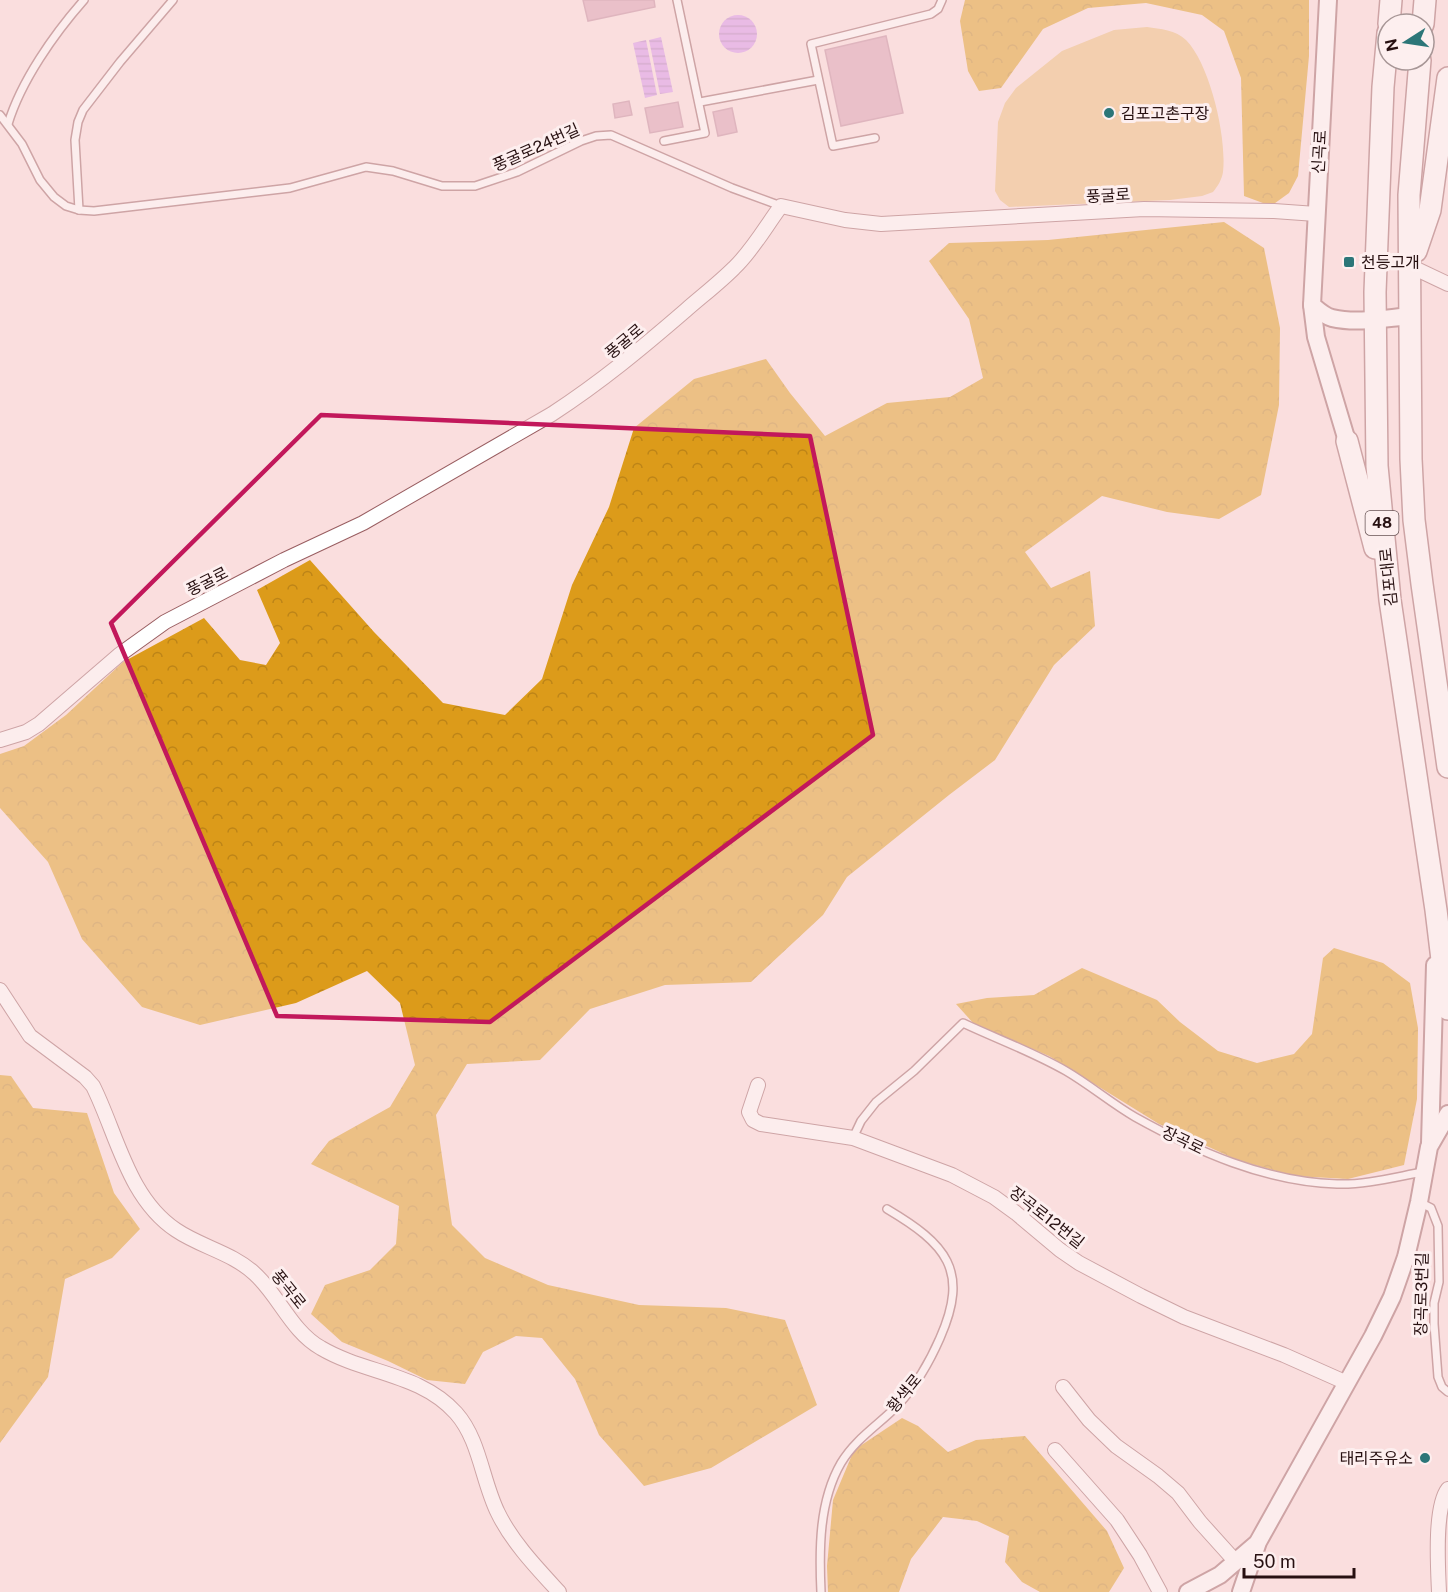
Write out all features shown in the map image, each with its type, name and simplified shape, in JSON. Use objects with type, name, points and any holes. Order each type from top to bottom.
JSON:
[{"type":"main road","name":"김포대로","points":[[1384,72],[1376,319],[1377,466],[1390,600],[1436,910],[1448,1009]]},
{"type":"main road","name":"김포대로","points":[[1419,72],[1409,195],[1411,459],[1414,520],[1448,767]]},
{"type":"main road","points":[[1410,266],[1430,210],[1448,78]]},
{"type":"main road","points":[[1347,441],[1390,600]]},
{"type":"street","name":"신곡로","points":[[1328,2],[1312,305],[1316,337],[1347,441]]},
{"type":"street","name":"풍굴로","points":[[0,740],[26,732],[39,724],[119,655],[165,622],[373,517],[583,394],[652,340],[734,268],[781,206],[845,220],[881,224],[1164,209],[1316,214]]},
{"type":"street","points":[[1410,266],[1448,284]]},
{"type":"street","points":[[1312,305],[1332,318],[1376,319],[1411,315]]},
{"type":"street","points":[[1241,1592],[1258,1542],[1347,1383],[1392,1296],[1406,1257],[1429,1147],[1436,910]]},
{"type":"street","name":"풍곡로","points":[[0,990],[30,1036],[85,1077],[93,1086],[135,1180],[150,1205],[164,1221],[187,1236],[243,1264],[262,1281],[293,1321],[318,1347],[346,1360],[404,1378],[442,1401],[456,1414],[466,1428],[476,1451],[498,1515],[559,1592]]},
{"type":"street","name":"장곡로12번길","points":[[758,1085],[749,1112],[753,1120],[774,1127],[853,1138],[933,1167],[970,1184],[1016,1212],[1059,1250],[1079,1263],[1173,1312],[1284,1355],[1347,1383]]},
{"type":"street","points":[[1429,1147],[1448,1114]]},
{"type":"street","points":[[1063,1387],[1089,1420],[1116,1446],[1178,1493],[1200,1522],[1236,1562]]},
{"type":"street","points":[[1055,1450],[1117,1520],[1140,1555],[1160,1592]]},
{"type":"street","points":[[1439,1592],[1440,1510],[1443,1495],[1448,1490]]},
{"type":"street","points":[[1196,1591],[1220,1575],[1258,1542]]},
{"type":"lane","points":[[8,124],[19,93],[55,38],[84,0]]},
{"type":"lane","points":[[79,210],[75,140],[83,110],[173,0]]},
{"type":"lane","points":[[664,141],[705,133],[677,0]]},
{"type":"lane","points":[[875,138],[833,146],[811,44],[931,14],[938,9],[942,0]]},
{"type":"lane","points":[[700,102],[818,80]]},
{"type":"lane","name":"풍굴로24번길","points":[[0,116],[22,144],[40,180],[54,197],[66,206],[79,210],[119,209],[272,191],[303,186],[366,167],[393,171],[442,186],[475,186],[517,172],[589,138],[611,135],[732,188],[781,206]]},
{"type":"lane","name":"장곡로","points":[[853,1138],[861,1121],[876,1102],[914,1071],[963,1023],[1058,1066],[1134,1116],[1190,1144],[1263,1173],[1290,1180],[1339,1184],[1425,1172]]},
{"type":"lane","name":"장곡로3번길","points":[[1419,1202],[1431,1208],[1436,1215],[1438,1226],[1439,1282],[1434,1303],[1434,1324],[1438,1377],[1442,1387],[1448,1392]]},
{"type":"lane","name":"황색로","points":[[821,1592],[820,1543],[826,1502],[832,1481],[850,1449],[910,1390],[936,1345],[950,1314],[954,1297],[954,1282],[943,1254],[914,1225],[887,1209]]},
{"type":"lane","points":[[1439,1272],[1448,1272]]},
{"type":"highlighted area","points":[[321,415],[810,436],[873,735],[490,1022],[277,1016],[111,623]]},
{"type":"green space","points":[[965,0],[1309,0],[1309,56],[1298,176],[1289,193],[1271,206],[1244,196],[1241,78],[1224,31],[1202,15],[1146,3],[1088,8],[1043,29],[1001,88],[979,91],[968,71],[960,21]]},
{"type":"green space","points":[[1224,222],[1264,248],[1280,328],[1279,405],[1261,495],[1219,519],[1167,512],[1102,496],[1025,552],[1051,588],[1090,571],[1095,626],[1054,665],[995,760],[847,877],[823,915],[751,982],[665,985],[590,1009],[540,1060],[467,1064],[436,1115],[452,1225],[485,1258],[548,1285],[639,1305],[726,1308],[785,1320],[817,1405],[711,1468],[644,1486],[599,1435],[575,1379],[542,1338],[516,1336],[483,1352],[465,1384],[427,1380],[342,1342],[311,1314],[325,1285],[370,1270],[396,1244],[399,1206],[311,1164],[329,1141],[390,1107],[415,1065],[400,1003],[367,971],[296,1003],[200,1025],[142,1007],[82,939],[48,862],[0,808],[0,754],[24,746],[66,715],[123,662],[204,618],[240,660],[266,665],[280,643],[257,590],[310,560],[374,632],[443,703],[505,715],[542,679],[572,585],[609,507],[634,428],[694,379],[766,359],[825,436],[887,403],[950,397],[983,378],[969,319],[929,261],[949,243],[1048,240]]},
{"type":"green space","points":[[1334,948],[1383,963],[1410,983],[1418,1028],[1417,1099],[1404,1165],[1348,1179],[1294,1176],[1237,1160],[1159,1124],[1049,1056],[974,1024],[956,1004],[987,998],[1034,995],[1082,968],[1157,1000],[1180,1022],[1218,1051],[1257,1063],[1294,1054],[1312,1034],[1323,958]]},
{"type":"green space","points":[[0,1075],[11,1076],[33,1108],[87,1113],[114,1193],[140,1229],[112,1258],[65,1279],[48,1377],[0,1443]]},
{"type":"green space","points":[[902,1418],[918,1426],[948,1452],[976,1440],[1025,1436],[1107,1531],[1124,1568],[1109,1592],[1040,1592],[1022,1582],[1005,1562],[1009,1536],[977,1521],[943,1517],[911,1559],[899,1592],[828,1592],[827,1566],[833,1500],[854,1450]]},
{"type":"shaded area","points":[[738,15],[752,20],[757,34],[752,48],[738,53],[724,48],[719,34],[724,20]]},
{"type":"shaded area","name":"김포고촌구장","points":[[1147,27],[1168,30],[1186,40],[1195,51],[1209,83],[1219,122],[1224,158],[1222,177],[1213,192],[1202,196],[1170,200],[1009,207],[1000,200],[995,191],[998,122],[1005,103],[1016,88],[1062,51],[1114,30]]},
{"type":"shaded area","points":[[661,37],[673,92],[660,94],[649,40]]},
{"type":"shaded area","points":[[646,40],[657,95],[645,98],[633,43]]},
{"type":"building","points":[[583,0],[654,0],[655,7],[588,21]]},
{"type":"building","points":[[886,36],[903,113],[841,126],[825,50]]},
{"type":"building","points":[[629,101],[632,115],[615,118],[613,104]]},
{"type":"building","points":[[678,102],[683,127],[650,133],[645,108]]},
{"type":"building","points":[[732,108],[737,132],[718,136],[713,112]]},
{"type":"place","name":"김포고촌구장","points":[[1109,113]]},
{"type":"place","name":"천등고개","points":[[1349,262]]},
{"type":"place","name":"태리주유소","points":[[1425,1458]]}]
